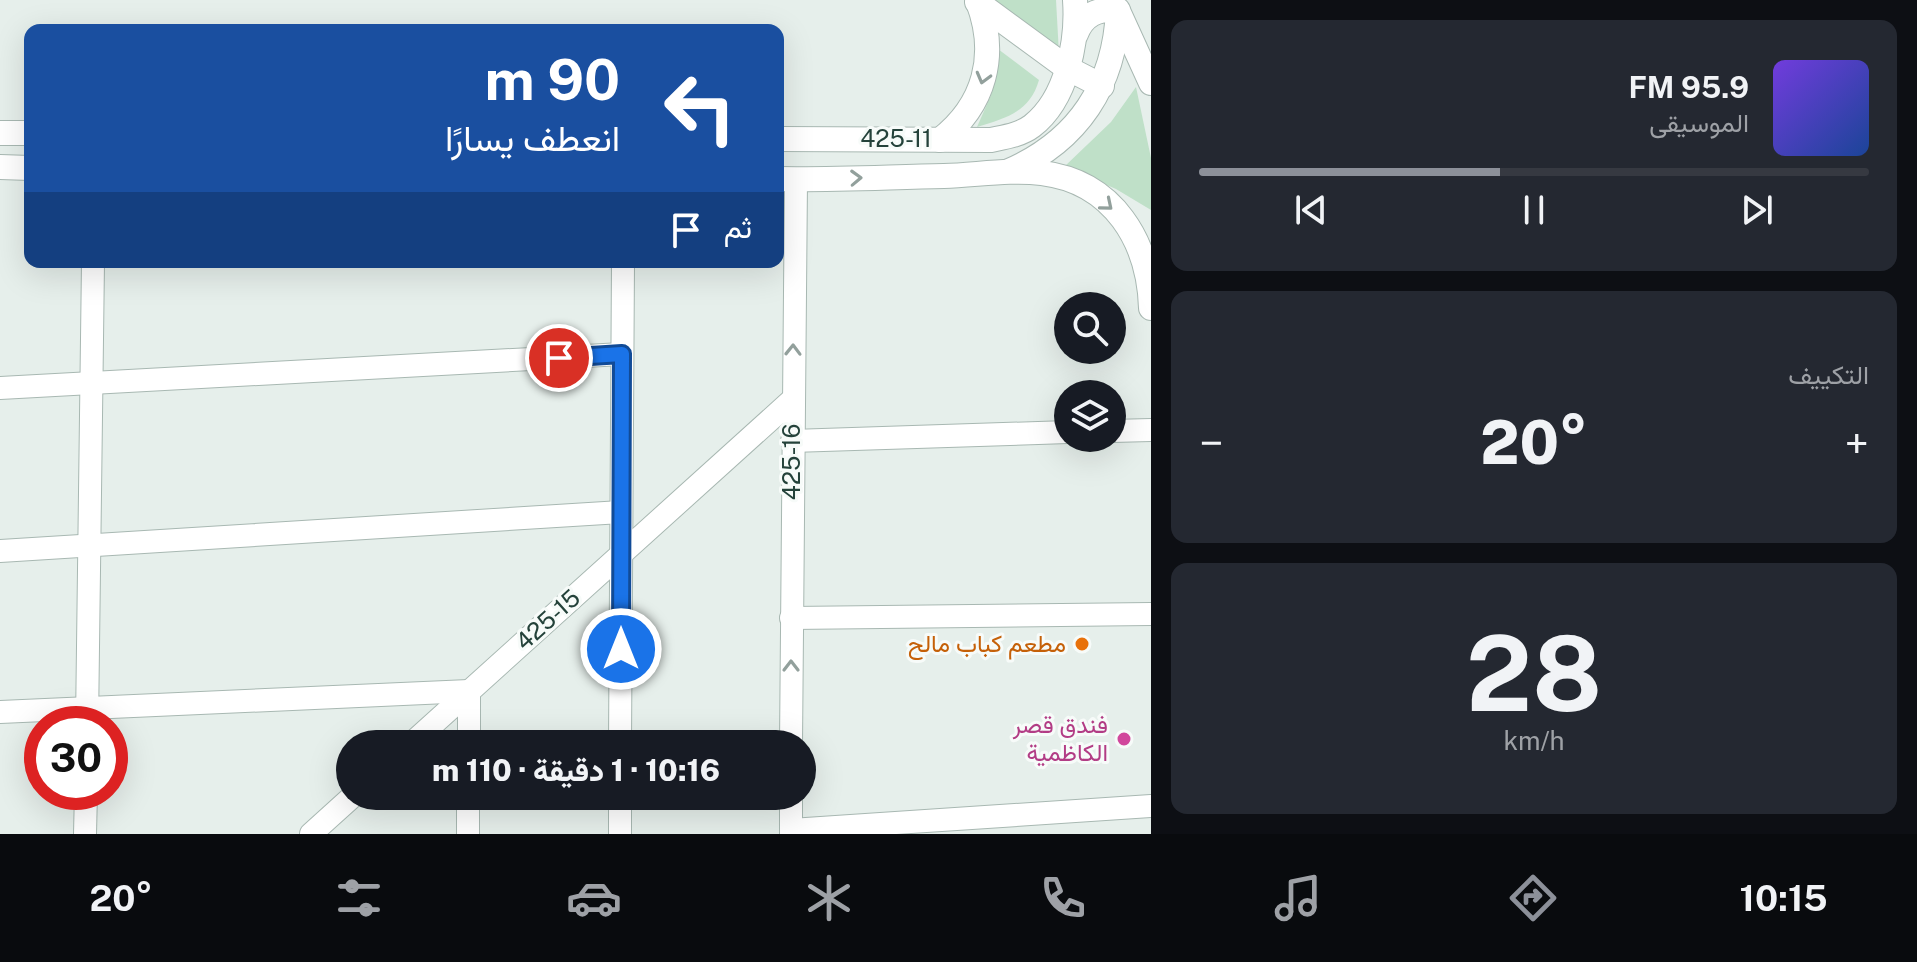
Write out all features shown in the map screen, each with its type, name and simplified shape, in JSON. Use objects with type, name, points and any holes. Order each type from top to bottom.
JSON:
[{"type":"street","points":[[1067,68],[1076,34],[1075,0]]},
{"type":"street","points":[[977,1],[1067,68],[1102,86]]},
{"type":"street","points":[[940,140],[967,115],[982,85],[988,51],[977,1]]},
{"type":"street","points":[[1076,34],[1089,16],[1117,5],[1151,83]]},
{"type":"street","name":"425-11","points":[[1007,172],[1053,147],[1081,119],[1102,86],[1111,62],[1117,5]]},
{"type":"street","name":"425-11","points":[[784,139],[991,140],[1013,136],[1044,114],[1067,68]]},
{"type":"street","points":[[0,133],[24,133]]},
{"type":"street","points":[[0,167],[24,168]]},
{"type":"street","name":"425-11","points":[[787,180],[1007,172],[1065,178],[1110,207],[1133,229],[1146,261],[1151,308]]},
{"type":"street","name":"425-16","points":[[787,180],[792,400],[791,730]]},
{"type":"street","points":[[87,706],[93,268]]},
{"type":"street","points":[[620,730],[623,268]]},
{"type":"street","points":[[0,388],[622,354]]},
{"type":"street","name":"425-15","points":[[426,730],[792,400]]},
{"type":"street","points":[[1126,431],[1151,430]]},
{"type":"street","points":[[792,441],[1054,432]]},
{"type":"street","points":[[0,551],[621,512]]},
{"type":"street","points":[[791,618],[1151,614]]},
{"type":"street","points":[[128,712],[469,691],[469,730]]},
{"type":"street","points":[[0,712],[24,713]]},
{"type":"street","points":[[791,810],[791,832],[1029,825],[1151,806]]},
{"type":"street","points":[[85,834],[86,810]]},
{"type":"street","points":[[468,810],[468,834]]},
{"type":"street","points":[[620,810],[620,834]]},
{"type":"street","points":[[311,834],[335,823]]},
{"type":"green space","points":[[991,0],[1056,0],[1059,54]]},
{"type":"green space","points":[[998,49],[1039,80],[1030,100],[1023,107],[1007,117],[977,127],[991,95]]},
{"type":"green space","points":[[1136,87],[1151,158],[1151,210],[1116,189],[1064,167],[1111,122]]},
{"type":"place","name":"مطعم كباب مالح","points":[[1082,644]]},
{"type":"place","name":"فندق قصر الكاظمية","points":[[1124,739]]},
{"type":"route","points":[[559,358],[622,354],[621,649]]}]
